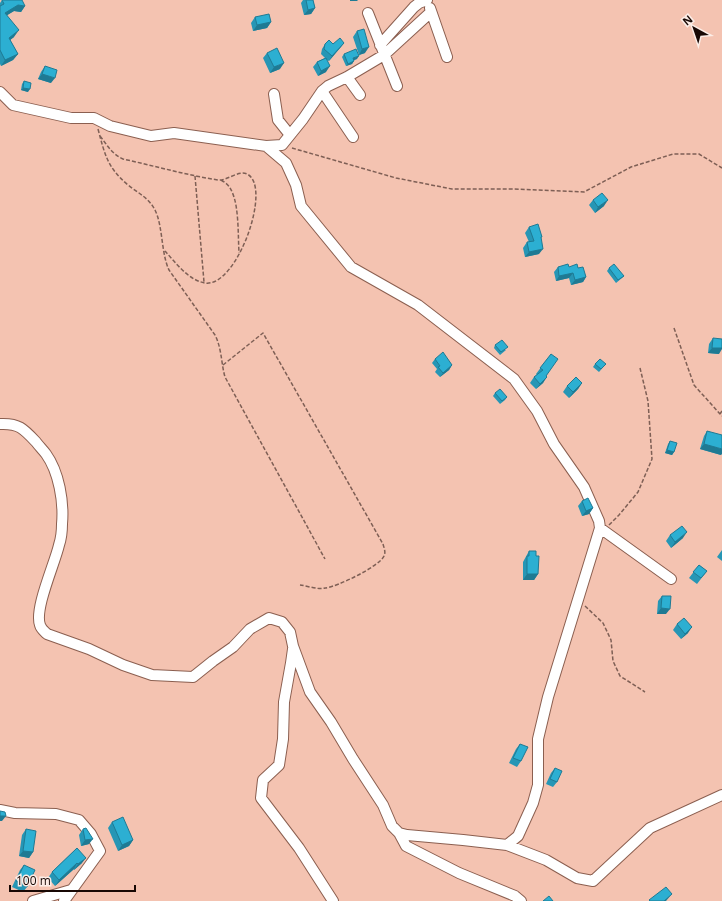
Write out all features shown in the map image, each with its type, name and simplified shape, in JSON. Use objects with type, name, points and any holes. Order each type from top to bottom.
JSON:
[{"type":"street","points":[[380,45],[414,7],[427,0],[447,57]]},
{"type":"street","points":[[0,92],[13,105],[71,118],[94,118],[110,126],[151,136],[174,133],[266,146],[282,145],[303,119],[322,91],[328,86],[347,77],[384,55],[431,12]]},
{"type":"street","points":[[368,13],[397,86]]},
{"type":"street","points":[[347,77],[360,95]]},
{"type":"street","points":[[322,91],[353,137]]},
{"type":"street","points":[[274,94],[278,120],[290,135]]},
{"type":"street","points":[[266,146],[286,163],[296,185],[301,206],[350,267],[418,305],[514,379],[537,411],[554,444],[584,488],[599,521],[600,528],[548,697],[538,739],[538,785],[533,803],[518,836],[507,845]]},
{"type":"street","points":[[0,424],[12,424],[18,426],[26,432],[46,453],[54,468],[63,505],[60,544],[39,610],[40,625],[43,631],[89,649],[123,665],[152,675],[193,677],[233,647],[250,629],[269,618],[282,622],[290,632],[293,646],[310,692],[331,722],[353,760],[383,805],[392,826],[399,833],[406,846],[459,873],[515,896],[521,901]]},
{"type":"street","points":[[600,528],[671,579]]},
{"type":"street","points":[[293,646],[284,702],[283,740],[278,765],[263,780],[262,798],[299,848],[333,901]]},
{"type":"street","points":[[399,833],[407,836],[507,845],[546,860],[577,878],[593,881],[650,828],[722,795]]},
{"type":"street","points":[[0,810],[15,813],[56,814],[79,820],[91,834],[100,851],[64,901]]},
{"type":"street","points":[[33,901],[71,890]]},
{"type":"path","points":[[94,118],[106,158],[116,173],[129,186],[144,196],[156,211],[165,251],[166,263],[169,270],[219,342],[225,377],[325,559]]},
{"type":"path","points":[[99,134],[116,156],[173,172],[221,180],[227,184],[235,201],[240,255]]},
{"type":"path","points":[[282,145],[396,178],[452,189],[513,189],[584,192],[630,167],[673,154],[699,154],[722,168]]},
{"type":"path","points":[[165,251],[187,274],[204,283],[213,282],[223,276],[240,255],[249,232],[256,199],[256,184],[248,174],[244,173],[221,180]]},
{"type":"path","points":[[195,176],[204,283]]},
{"type":"path","points":[[674,328],[694,385],[721,415]]},
{"type":"path","points":[[222,365],[263,333],[383,544],[385,550],[384,556],[380,561],[336,586],[323,589],[300,585]]},
{"type":"path","points":[[600,528],[607,527],[638,492],[652,459],[648,401],[640,368]]},
{"type":"path","points":[[721,415],[722,411]]},
{"type":"path","points":[[578,600],[603,623],[611,640],[613,661],[620,676],[645,692]]},
{"type":"building","points":[[2,0],[22,0],[25,6],[18,5],[5,13],[19,30],[9,38],[18,54],[5,60],[0,50],[0,6],[4,4]]},
{"type":"building","points":[[306,0],[313,0],[315,8],[308,10]]},
{"type":"building","points":[[269,14],[271,22],[257,25],[255,17]]},
{"type":"building","points":[[364,29],[369,47],[362,49],[357,31]]},
{"type":"building","points":[[340,38],[344,43],[332,56],[324,49],[325,44],[329,40],[333,44]]},
{"type":"building","points":[[277,48],[284,63],[274,67],[267,53]]},
{"type":"building","points":[[356,49],[359,56],[353,58],[354,61],[348,64],[344,54]]},
{"type":"building","points":[[326,58],[330,66],[321,71],[317,62]]},
{"type":"building","points":[[45,66],[57,70],[55,78],[42,74]]},
{"type":"building","points":[[24,81],[31,83],[30,89],[23,88]]},
{"type":"building","points":[[602,193],[608,200],[598,207],[593,200]]},
{"type":"building","points":[[538,224],[542,237],[543,249],[529,252],[527,242],[534,241],[529,227]]},
{"type":"building","points":[[568,264],[569,267],[577,264],[578,268],[583,267],[586,277],[575,280],[573,273],[559,276],[558,267]]},
{"type":"building","points":[[614,264],[624,276],[618,280],[609,268]]},
{"type":"building","points":[[713,338],[722,339],[722,348],[712,348]]},
{"type":"building","points":[[502,340],[508,347],[501,352],[495,345]]},
{"type":"building","points":[[443,352],[452,365],[443,373],[438,367],[440,366],[435,359]]},
{"type":"building","points":[[551,354],[558,359],[546,376],[547,377],[540,384],[534,377],[543,370],[540,368]]},
{"type":"building","points":[[600,359],[606,364],[601,369],[595,364]]},
{"type":"building","points":[[576,377],[582,383],[573,392],[567,386]]},
{"type":"building","points":[[500,389],[507,397],[502,401],[495,393]]},
{"type":"building","points":[[707,431],[722,435],[722,449],[704,444]]},
{"type":"building","points":[[670,441],[677,443],[674,452],[667,450]]},
{"type":"building","points":[[588,498],[593,508],[586,511],[582,501]]},
{"type":"building","points":[[682,526],[687,532],[675,542],[670,535]]},
{"type":"building","points":[[529,551],[536,551],[536,556],[539,556],[538,574],[527,574],[527,556],[529,556]]},
{"type":"building","points":[[699,565],[707,571],[701,578],[693,572]]},
{"type":"building","points":[[662,596],[671,596],[670,609],[661,608]]},
{"type":"building","points":[[684,618],[692,627],[685,634],[677,624]]},
{"type":"building","points":[[520,744],[528,747],[521,761],[513,758]]},
{"type":"building","points":[[555,768],[562,771],[557,782],[550,779]]},
{"type":"building","points":[[0,811],[5,812],[6,816],[0,816]]},
{"type":"building","points":[[123,817],[133,840],[122,845],[112,822]]},
{"type":"building","points":[[86,828],[93,839],[85,840],[83,829]]},
{"type":"building","points":[[26,829],[36,831],[33,852],[23,851]]},
{"type":"building","points":[[77,848],[86,858],[78,864],[77,863],[59,880],[52,872]]},
{"type":"building","points":[[24,865],[35,870],[27,887],[16,881]]},
{"type":"building","points":[[666,887],[672,894],[664,901],[649,900]]},
{"type":"building","points":[[549,896],[553,901],[543,901]]}]
